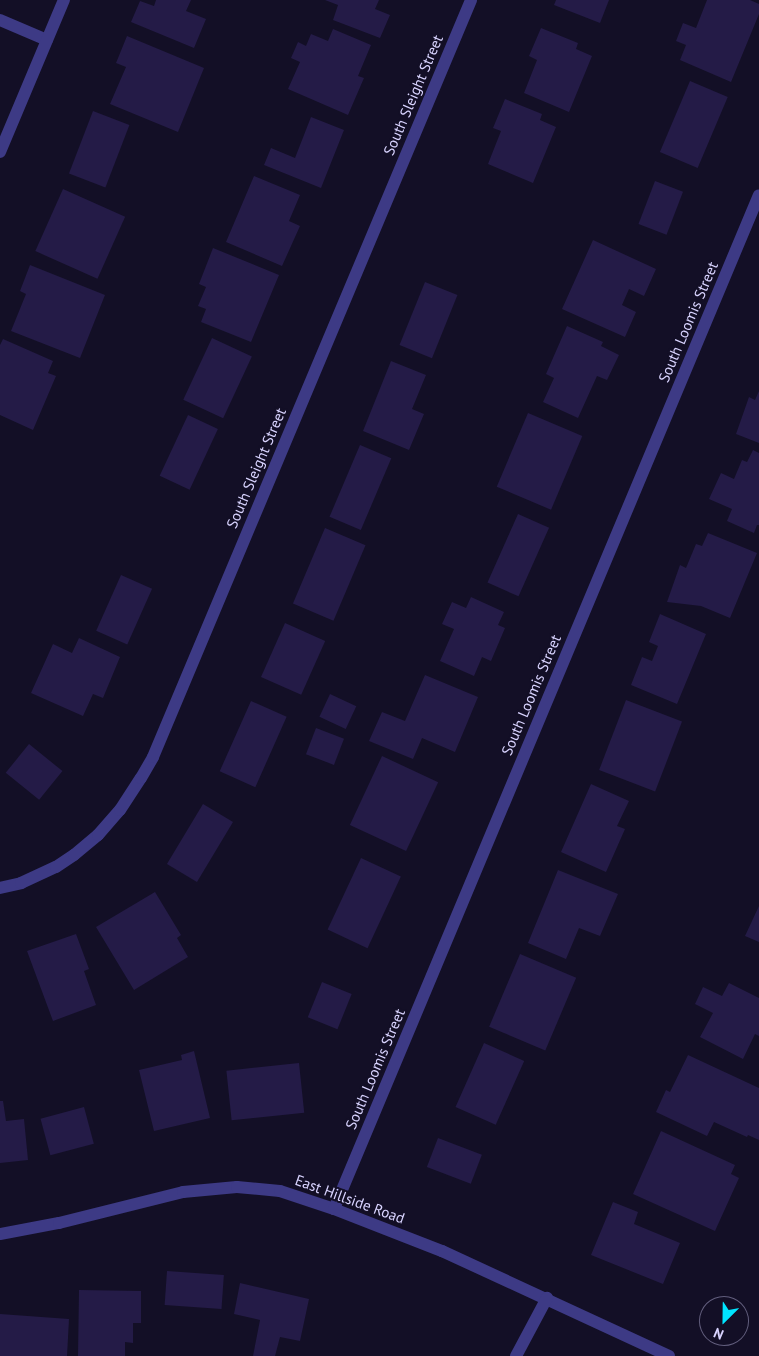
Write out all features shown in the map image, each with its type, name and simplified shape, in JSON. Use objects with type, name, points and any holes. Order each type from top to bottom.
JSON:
[{"type":"street","points":[[0,152],[64,0]]},
{"type":"street","name":"South Sleight Street","points":[[0,888],[21,883],[56,867],[98,835],[120,810],[153,757],[471,0]]},
{"type":"street","points":[[0,20],[47,40]]},
{"type":"street","name":"South Loomis Street","points":[[334,1208],[759,195]]},
{"type":"street","name":"East Hillside Road","points":[[0,1234],[58,1223],[183,1192],[237,1187],[280,1191],[334,1208],[442,1251],[669,1356]]},
{"type":"street","points":[[516,1356],[547,1298]]},
{"type":"building","points":[[156,0],[191,0],[186,11],[206,19],[194,48],[131,22],[140,1],[154,6]]},
{"type":"building","points":[[325,0],[379,0],[375,9],[390,15],[380,38],[333,20],[338,5]]},
{"type":"building","points":[[556,0],[609,0],[600,23],[554,5]]},
{"type":"building","points":[[707,0],[750,0],[759,4],[759,14],[731,82],[680,60],[686,45],[676,41],[683,23],[696,28]]},
{"type":"building","points":[[541,28],[578,43],[576,49],[592,56],[569,112],[524,93],[537,60],[529,56]]},
{"type":"building","points":[[333,29],[371,45],[358,76],[364,78],[348,115],[288,89],[300,62],[291,58],[298,42],[306,46],[311,34],[328,41]]},
{"type":"building","points":[[127,36],[204,68],[178,132],[110,104],[126,67],[116,63]]},
{"type":"building","points":[[690,81],[728,97],[698,168],[660,152]]},
{"type":"building","points":[[505,99],[542,114],[540,120],[556,127],[533,183],[488,164],[501,131],[493,128]]},
{"type":"building","points":[[93,111],[129,125],[105,188],[69,174]]},
{"type":"building","points":[[311,117],[344,130],[321,188],[264,165],[271,148],[295,158]]},
{"type":"building","points":[[254,176],[300,195],[289,221],[300,226],[282,266],[226,242]]},
{"type":"building","points":[[655,181],[683,192],[667,235],[639,224]]},
{"type":"building","points":[[63,189],[125,217],[97,279],[35,251]]},
{"type":"building","points":[[593,240],[656,269],[644,296],[629,289],[622,305],[636,312],[625,337],[562,309]]},
{"type":"building","points":[[213,248],[279,275],[251,342],[201,322],[206,309],[198,306],[206,287],[199,284]]},
{"type":"building","points":[[30,265],[105,295],[80,358],[11,331],[26,294],[20,291]]},
{"type":"building","points":[[425,282],[457,295],[432,358],[400,345]]},
{"type":"building","points":[[567,326],[603,342],[601,346],[619,355],[607,380],[597,376],[578,418],[543,402],[554,378],[546,374]]},
{"type":"building","points":[[212,338],[252,357],[223,418],[183,400]]},
{"type":"building","points":[[3,339],[53,361],[48,373],[56,376],[33,430],[0,415],[0,345]]},
{"type":"building","points":[[391,361],[426,375],[412,409],[424,414],[409,450],[363,431]]},
{"type":"building","points":[[759,391],[759,443],[736,434],[749,397],[755,400]]},
{"type":"building","points":[[528,413],[582,436],[551,510],[497,487]]},
{"type":"building","points":[[188,415],[218,429],[190,490],[160,476]]},
{"type":"building","points":[[360,445],[391,458],[361,530],[330,517]]},
{"type":"building","points":[[753,450],[759,453],[759,525],[757,525],[754,533],[727,521],[732,509],[709,499],[721,473],[734,479],[742,460],[747,462]]},
{"type":"building","points":[[518,514],[549,528],[519,596],[487,583]]},
{"type":"building","points":[[325,528],[366,545],[333,621],[293,603]]},
{"type":"building","points":[[708,533],[757,553],[730,618],[701,606],[667,602],[680,565],[686,568],[696,544],[702,546]]},
{"type":"building","points":[[121,575],[152,589],[127,645],[96,631]]},
{"type":"building","points":[[471,597],[504,612],[498,625],[505,628],[491,661],[482,657],[474,676],[440,661],[454,629],[442,624],[452,602],[466,608]]},
{"type":"building","points":[[660,614],[706,634],[677,704],[631,685],[642,657],[652,661],[658,646],[649,642]]},
{"type":"building","points":[[285,623],[325,641],[301,695],[261,677]]},
{"type":"building","points":[[79,638],[120,657],[103,698],[93,694],[83,716],[31,693],[53,644],[72,653]]},
{"type":"building","points":[[425,675],[478,697],[455,752],[422,738],[413,759],[369,741],[382,712],[405,721]]},
{"type":"building","points":[[330,694],[356,706],[346,729],[319,717]]},
{"type":"building","points":[[626,700],[682,722],[655,792],[599,770]]},
{"type":"building","points":[[251,701],[287,717],[255,787],[220,771]]},
{"type":"building","points":[[316,728],[344,739],[334,765],[306,754]]},
{"type":"building","points":[[29,744],[62,771],[39,800],[6,773]]},
{"type":"building","points":[[382,756],[438,782],[406,851],[350,825]]},
{"type":"building","points":[[591,784],[629,801],[617,826],[625,829],[606,872],[561,852]]},
{"type":"building","points":[[203,804],[233,822],[197,882],[167,864]]},
{"type":"building","points":[[361,858],[401,877],[367,948],[328,930]]},
{"type":"building","points":[[558,870],[618,894],[600,936],[579,928],[566,959],[528,943]]},
{"type":"building","points":[[155,892],[181,935],[177,938],[188,957],[134,990],[96,927]]},
{"type":"building","points":[[759,906],[759,942],[745,936]]},
{"type":"building","points":[[76,934],[89,969],[84,971],[96,1005],[53,1021],[27,951]]},
{"type":"building","points":[[520,954],[576,978],[545,1051],[489,1027]]},
{"type":"building","points":[[322,982],[352,994],[337,1029],[308,1017]]},
{"type":"building","points":[[729,983],[759,998],[759,1036],[755,1034],[743,1059],[700,1037],[713,1013],[695,1004],[703,987],[722,996]]},
{"type":"building","points":[[484,1043],[524,1061],[496,1125],[456,1107]]},
{"type":"building","points":[[194,1051],[210,1118],[154,1131],[139,1070],[182,1060],[181,1055]]},
{"type":"building","points":[[688,1055],[759,1088],[759,1140],[748,1135],[747,1137],[714,1122],[707,1136],[656,1112],[666,1090],[670,1092]]},
{"type":"building","points":[[299,1063],[304,1113],[232,1120],[226,1071]]},
{"type":"building","points":[[0,1101],[3,1101],[6,1121],[24,1119],[28,1160],[0,1163]]},
{"type":"building","points":[[84,1107],[94,1144],[50,1155],[41,1119]]},
{"type":"building","points":[[661,1131],[735,1165],[731,1174],[739,1178],[715,1231],[633,1194]]},
{"type":"building","points":[[438,1138],[482,1155],[471,1184],[427,1167]]},
{"type":"building","points":[[613,1202],[638,1212],[634,1224],[680,1243],[663,1284],[591,1255]]},
{"type":"building","points":[[167,1271],[224,1275],[221,1309],[165,1305]]},
{"type":"building","points":[[240,1283],[309,1299],[300,1341],[280,1337],[275,1356],[253,1356],[260,1320],[234,1314]]},
{"type":"building","points":[[79,1290],[141,1291],[141,1323],[133,1323],[133,1343],[125,1342],[125,1356],[78,1356]]},
{"type":"building","points":[[0,1314],[69,1319],[67,1356],[0,1356]]}]
